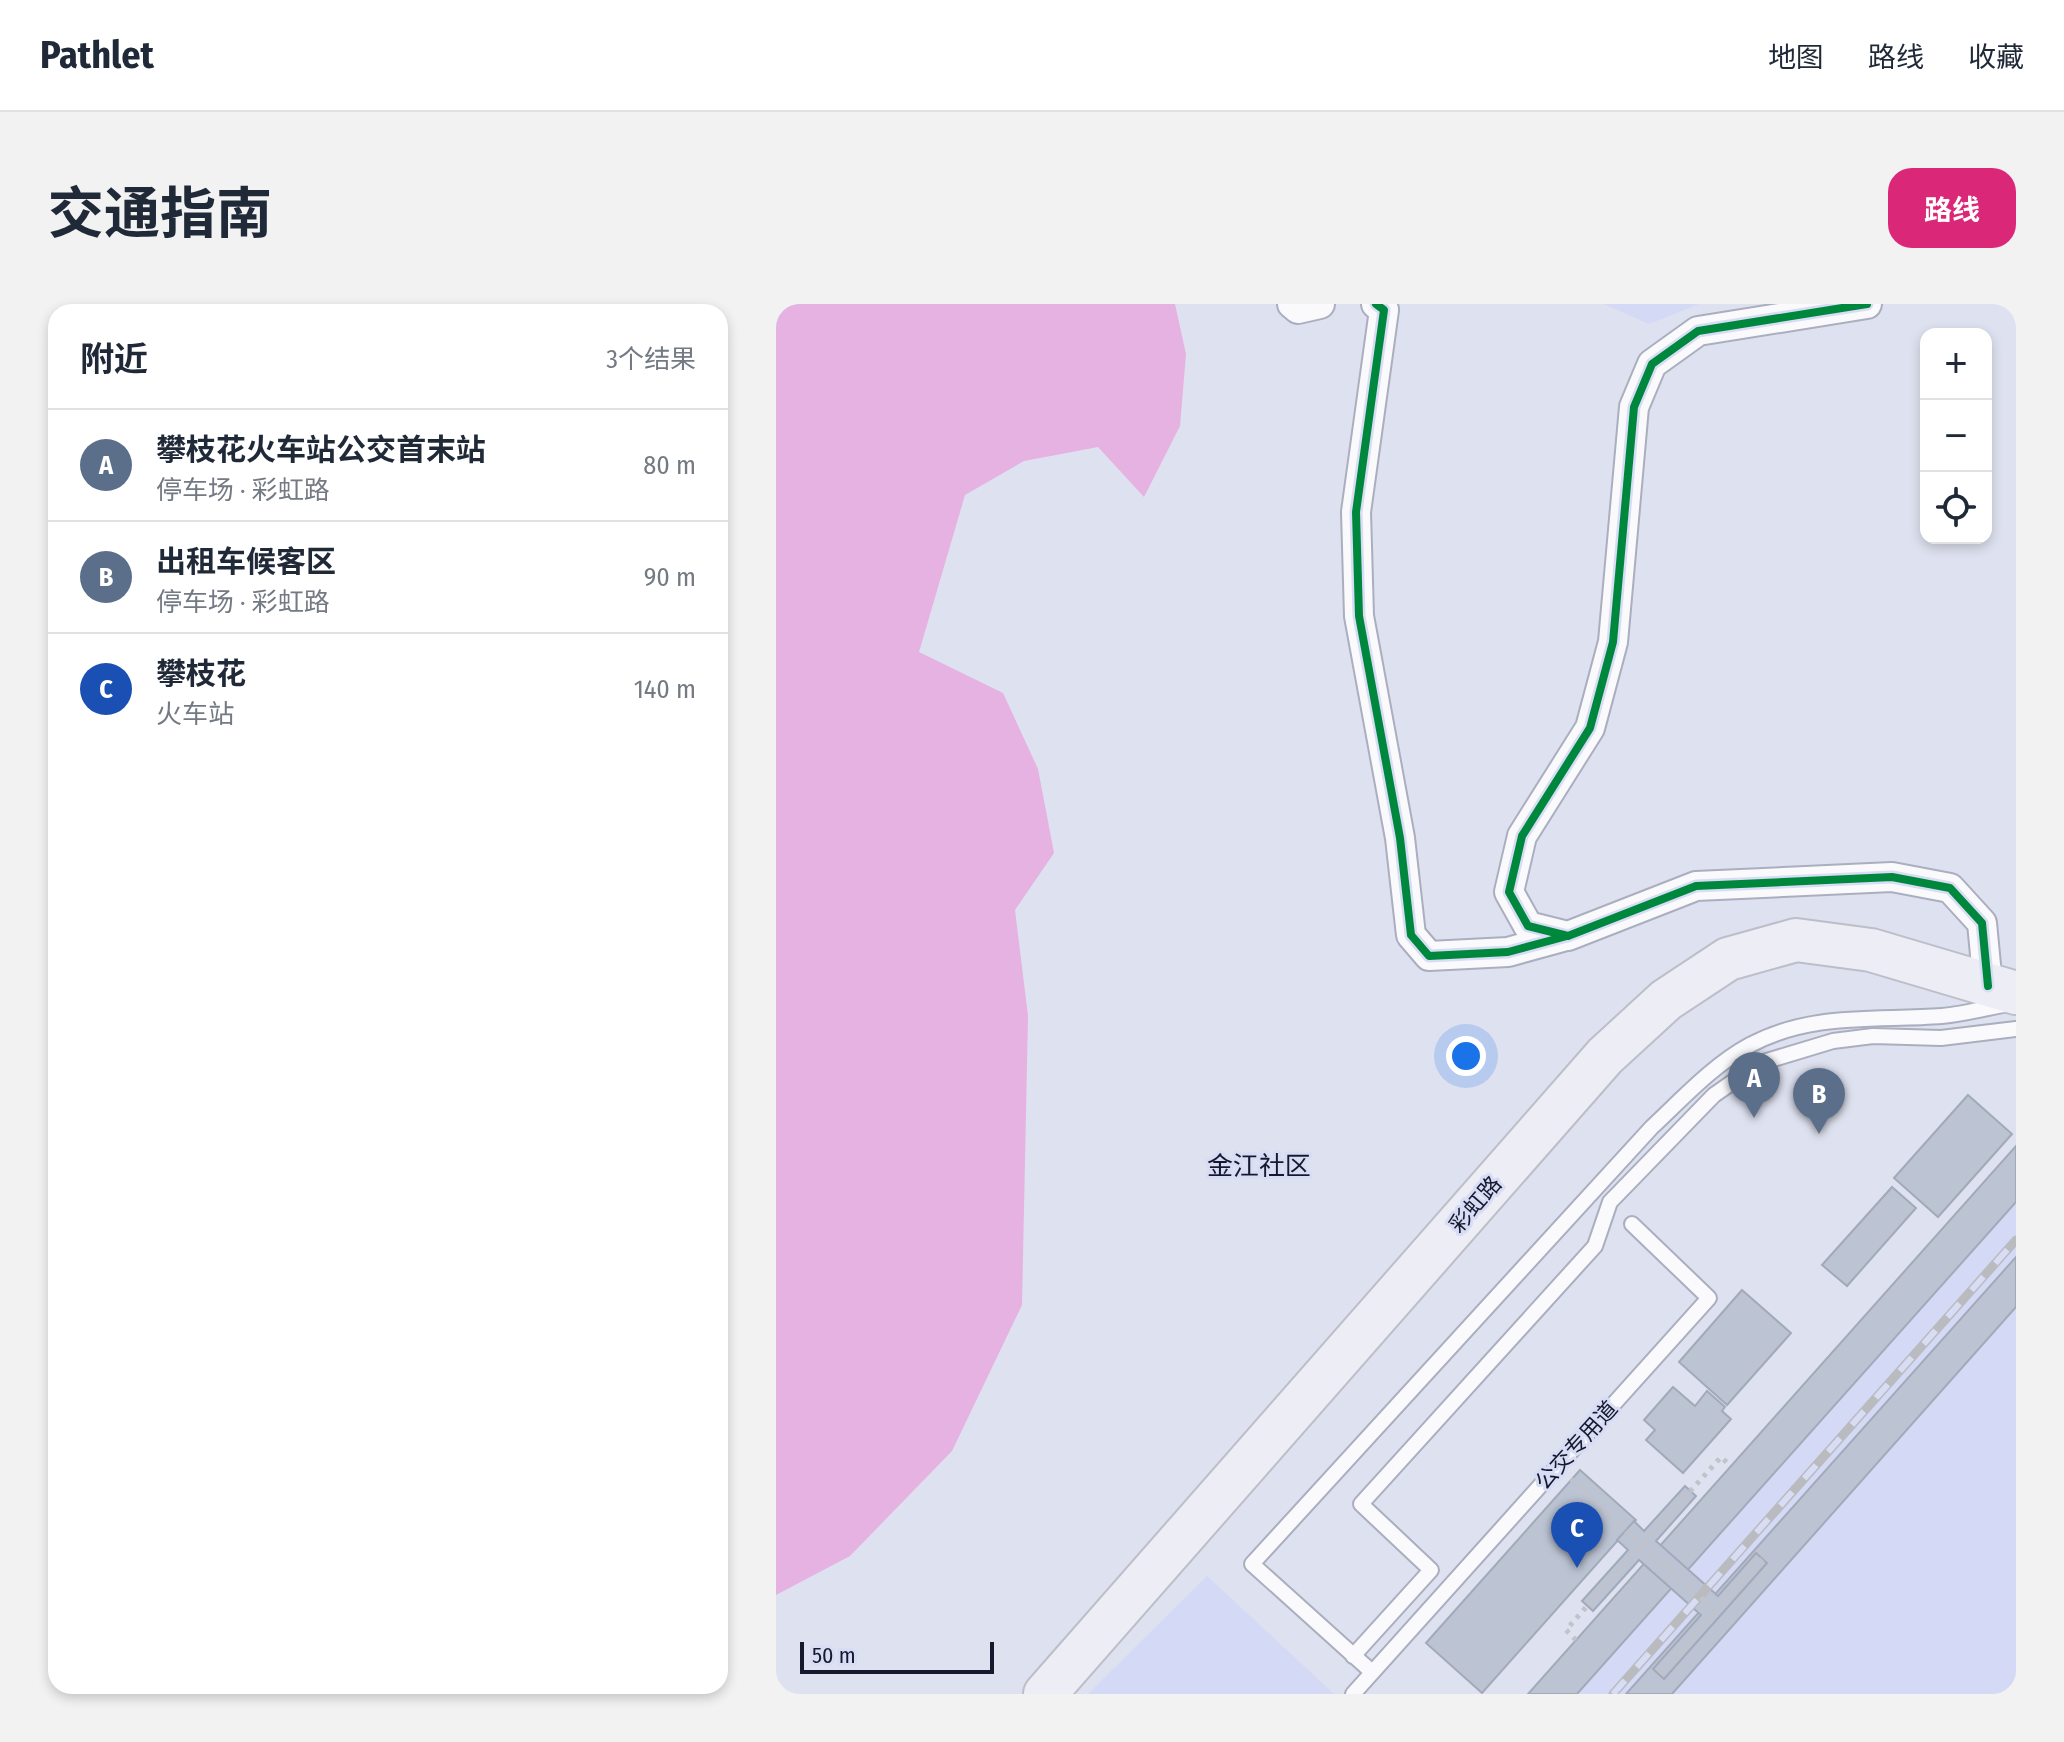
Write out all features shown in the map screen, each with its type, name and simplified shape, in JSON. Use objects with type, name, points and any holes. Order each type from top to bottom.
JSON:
[{"type":"main road","name":"彩虹路","points":[[1045,1694],[1605,1056],[1666,1000],[1728,959],[1796,940],[1871,950],[2007,993]]},
{"type":"street","points":[[1292,304],[1298,309],[1320,304]]},
{"type":"street","points":[[1376,304],[1384,310],[1356,512],[1359,616],[1400,838],[1411,935],[1429,956],[1508,952],[1568,936],[1696,886],[1892,877],[1950,888],[1982,923],[2007,993]]},
{"type":"street","points":[[1568,936],[1528,926],[1509,892],[1522,836],[1590,728],[1613,642],[1634,407],[1652,364],[1698,331],[1867,304]]},
{"type":"lane","points":[[1372,1672],[1252,1564],[1652,1127],[1700,1081],[1750,1045],[1808,1025],[1876,1016],[1942,1016],[2007,993]]},
{"type":"lane","points":[[1353,1656],[1431,1570],[1361,1504],[1595,1246],[1610,1202],[1714,1095],[1760,1063],[1833,1041],[1873,1036],[1941,1038],[2016,1029]]},
{"type":"lane","name":"公交专用道","points":[[1353,1694],[1709,1298],[1632,1224]]},
{"type":"path","points":[[1576,1640],[1566,1630],[1587,1606],[1721,1457],[1731,1466]]},
{"type":"path","points":[[1557,1467],[1716,1611]]},
{"type":"path","points":[[1660,1674],[1762,1559]]},
{"type":"shaded area","points":[[776,304],[1175,304],[1186,354],[1180,426],[1144,497],[1098,447],[1024,461],[965,495],[919,652],[1003,693],[1038,769],[1054,853],[1015,910],[1028,1016],[1022,1305],[952,1451],[850,1556],[776,1595]]},
{"type":"shaded area","points":[[1604,304],[1699,304],[1649,324]]},
{"type":"shaded area","points":[[2016,1171],[2016,1694],[1539,1694]]},
{"type":"shaded area","points":[[1207,1576],[1334,1694],[1088,1694]]},
{"type":"building","points":[[1968,1095],[2012,1134],[1938,1217],[1894,1178]]},
{"type":"building","points":[[2016,1146],[2016,1202],[1577,1694],[1528,1694]]},
{"type":"building","points":[[1892,1187],[1916,1208],[1847,1286],[1822,1265]]},
{"type":"building","points":[[2016,1257],[2016,1307],[1672,1694],[1626,1694]]},
{"type":"building","points":[[1742,1290],[1791,1333],[1727,1405],[1679,1362]]},
{"type":"building","points":[[1673,1387],[1695,1406],[1707,1391],[1725,1407],[1722,1411],[1731,1419],[1683,1473],[1646,1440],[1655,1430],[1644,1420]]},
{"type":"building","points":[[1580,1470],[1636,1520],[1482,1693],[1426,1643]]},
{"type":"building","points":[[1685,1486],[1696,1496],[1656,1541],[1718,1596],[1756,1553],[1767,1563],[1664,1679],[1653,1669],[1701,1615],[1639,1560],[1593,1611],[1582,1601],[1628,1550],[1617,1540],[1634,1521],[1644,1531]]},
{"type":"railway","points":[[1613,1694],[2016,1240]]},
{"type":"cycle path","points":[[1376,304],[1384,310],[1356,512],[1359,616],[1400,838],[1411,935],[1429,956],[1508,952],[1567,936]]},
{"type":"cycle path","points":[[1867,304],[1698,331],[1652,364],[1634,407],[1613,642],[1590,728],[1522,836],[1509,892],[1528,926],[1568,936],[1696,886],[1892,877],[1950,888],[1982,923],[1988,986]]},
{"type":"place","name":"攀枝花火车站公交首末站","points":[[1754,1118]]},
{"type":"place","name":"出租车候客区","points":[[1819,1134]]},
{"type":"place","name":"攀枝花","points":[[1577,1568]]},
{"type":"district","name":"金江社区","points":[[1259,1166]]}]
